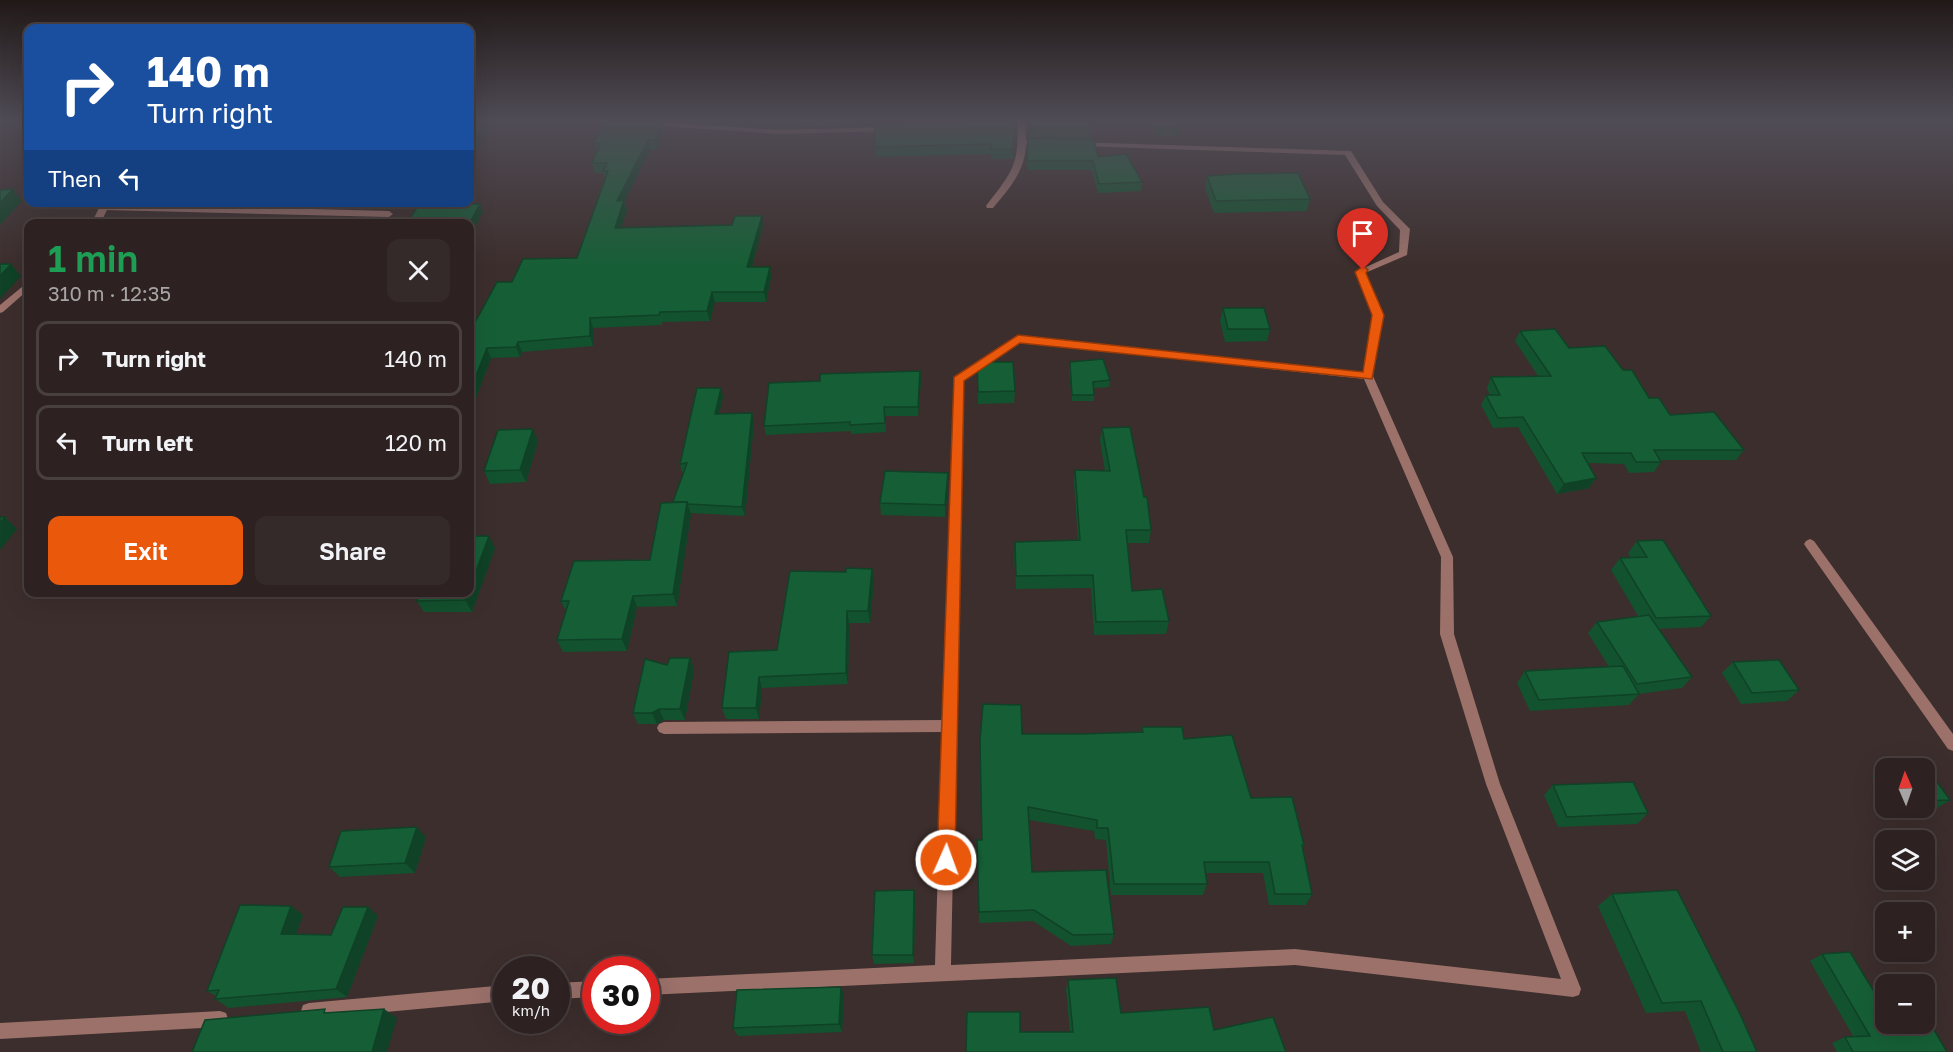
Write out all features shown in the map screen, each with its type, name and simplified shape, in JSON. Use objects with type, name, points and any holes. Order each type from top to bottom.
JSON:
[{"type":"street","points":[[990,206],[1018,169]]},
{"type":"street","points":[[660,986],[1295,957],[1573,988],[1493,784],[1447,634],[1447,558],[1368,376],[1378,315],[1360,272],[1404,253],[1405,229],[1395,222],[1377,200],[1358,169]]},
{"type":"street","points":[[167,207],[290,211],[314,214],[388,214]]},
{"type":"street","points":[[290,211],[293,207]]},
{"type":"street","points":[[311,219],[314,214]]},
{"type":"street","points":[[0,310],[24,289]]},
{"type":"street","points":[[943,972],[958,380],[1018,339],[1368,376]]},
{"type":"street","points":[[1810,544],[1953,745]]},
{"type":"street","points":[[664,728],[950,726]]},
{"type":"street","points":[[297,1012],[492,994]]},
{"type":"street","points":[[0,1031],[239,1017]]},
{"type":"building","points":[[604,169],[633,169],[617,201],[624,200],[615,228],[732,225],[735,216],[762,216],[747,267],[770,267],[764,292],[712,292],[707,311],[660,312],[659,315],[590,318],[590,336],[518,342],[516,347],[487,348],[474,381],[474,324],[497,282],[512,282],[523,259],[577,258],[608,171],[603,171]]},
{"type":"building","points":[[1095,169],[1135,169],[1142,182],[1099,184]]},
{"type":"building","points":[[1298,173],[1310,199],[1216,201],[1207,176],[1238,174]]},
{"type":"building","points":[[13,189],[0,203],[0,190]]},
{"type":"building","points":[[474,204],[480,204],[472,219],[410,219],[417,207],[474,207]]},
{"type":"building","points":[[0,264],[11,264],[0,276]]},
{"type":"building","points":[[1223,308],[1264,308],[1270,329],[1228,329]]},
{"type":"building","points":[[1555,329],[1569,348],[1605,346],[1623,370],[1632,370],[1649,398],[1659,398],[1670,415],[1714,412],[1744,450],[1654,450],[1661,462],[1636,462],[1631,453],[1582,453],[1596,478],[1564,484],[1523,417],[1498,418],[1486,395],[1500,395],[1491,377],[1551,376],[1520,331]]},
{"type":"building","points":[[1103,359],[1110,380],[1093,382],[1094,395],[1072,395],[1070,362]]},
{"type":"building","points":[[977,362],[1013,362],[1015,391],[978,392]]},
{"type":"building","points":[[920,371],[918,407],[884,407],[885,423],[850,425],[850,422],[764,426],[769,383],[820,381],[820,374]]},
{"type":"building","points":[[697,388],[721,388],[715,414],[752,413],[742,507],[673,502],[687,463],[680,464]]},
{"type":"building","points":[[1130,427],[1144,497],[1147,497],[1151,530],[1126,530],[1132,591],[1162,589],[1169,621],[1096,622],[1093,575],[1016,576],[1015,542],[1080,540],[1075,470],[1110,471],[1102,428]]},
{"type":"building","points":[[533,429],[520,470],[484,471],[498,430]]},
{"type":"building","points":[[885,471],[948,473],[945,505],[880,503]]},
{"type":"building","points":[[687,502],[673,594],[633,596],[622,639],[557,640],[569,601],[561,601],[574,561],[650,560],[661,503]]},
{"type":"building","points":[[474,536],[489,536],[474,576]]},
{"type":"building","points":[[1663,540],[1711,616],[1656,618],[1620,558],[1647,557],[1637,541]]},
{"type":"building","points":[[846,568],[872,569],[868,611],[847,611],[846,673],[759,677],[756,708],[722,708],[729,652],[777,650],[790,571],[846,572]]},
{"type":"building","points":[[418,597],[466,597],[465,600],[417,601]]},
{"type":"building","points":[[1649,615],[1692,677],[1637,684],[1597,622]]},
{"type":"building","points":[[670,658],[690,658],[680,709],[633,713],[645,659],[667,665]]},
{"type":"building","points":[[1779,660],[1799,690],[1752,693],[1733,662]]},
{"type":"building","points":[[1623,666],[1639,694],[1539,700],[1525,671]]},
{"type":"building","points":[[983,704],[1021,705],[1022,734],[1143,732],[1142,727],[1182,727],[1184,739],[1232,735],[1251,798],[1292,797],[1304,845],[1302,845],[1312,894],[1275,894],[1269,862],[1204,862],[1207,884],[1114,884],[1108,828],[1097,828],[1097,820],[1028,807],[1032,872],[1106,870],[1114,934],[1073,935],[1034,910],[979,912],[977,840],[982,840],[980,741]]},
{"type":"building","points":[[1935,779],[1950,800],[1935,801]]},
{"type":"building","points":[[1633,782],[1648,813],[1567,817],[1553,785]]},
{"type":"building","points":[[417,827],[405,863],[329,867],[341,831]]},
{"type":"building","points":[[914,890],[913,955],[872,955],[875,891]]},
{"type":"building","points":[[1677,890],[1757,1052],[1723,1052],[1701,1001],[1662,1003],[1612,894]]},
{"type":"building","points":[[240,905],[291,906],[281,934],[331,935],[343,907],[368,907],[336,989],[215,999],[219,990],[207,991]]},
{"type":"building","points":[[1850,952],[1875,993],[1875,1034],[1935,1034],[1935,1032],[1947,1052],[1853,1052],[1845,1037],[1870,1036],[1822,954]]},
{"type":"building","points":[[1116,978],[1121,1013],[1209,1007],[1214,1030],[1273,1017],[1286,1052],[966,1052],[967,1012],[1020,1012],[1020,1032],[1073,1032],[1068,980]]},
{"type":"building","points":[[841,987],[839,1024],[733,1028],[737,990]]},
{"type":"building","points":[[325,1009],[324,1013],[384,1009],[372,1052],[192,1052],[205,1020]]},
{"type":"route","points":[[946,860],[958,380],[1018,339],[1368,376],[1378,315],[1360,272],[1363,270]]}]
